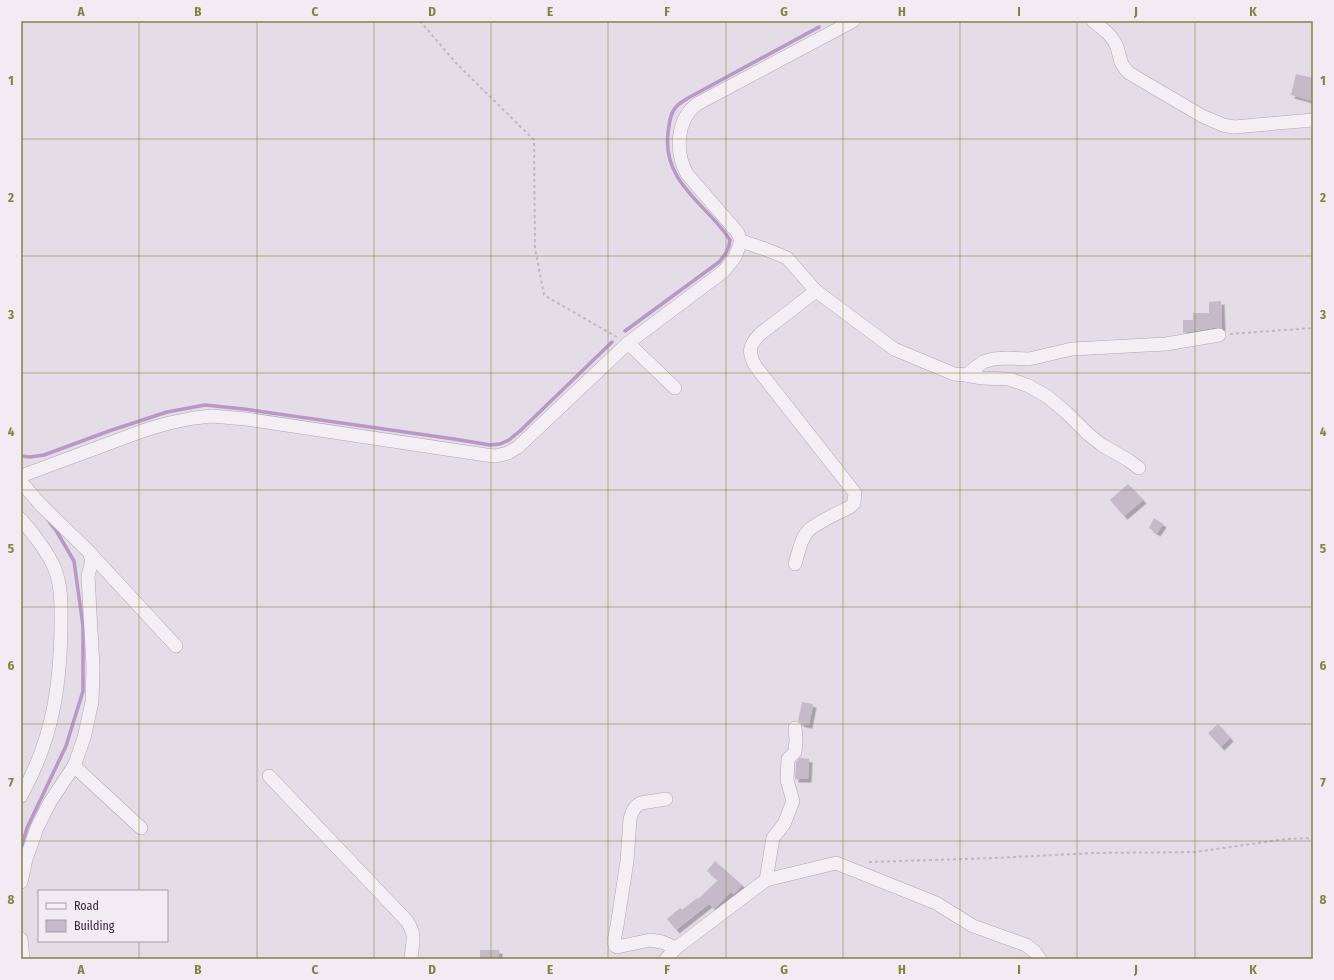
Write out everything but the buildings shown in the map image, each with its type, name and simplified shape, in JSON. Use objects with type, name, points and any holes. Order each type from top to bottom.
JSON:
[{"type":"street","points":[[21,476],[159,425],[212,416],[246,419],[486,455],[496,456],[508,453],[530,437],[628,343],[724,271],[735,257],[741,241],[738,233],[683,168],[679,141],[680,132],[688,112],[697,104],[853,21]]},
{"type":"street","points":[[1093,21],[1104,30],[1117,46],[1122,66],[1129,73],[1202,116],[1223,125],[1234,127],[1313,120]]},
{"type":"street","points":[[741,241],[777,253],[787,258],[816,291],[894,349],[954,374],[982,378],[1009,379],[1029,386],[1048,397],[1097,442],[1139,468]]},
{"type":"street","points":[[794,564],[806,533],[854,503],[855,493],[756,367],[750,350],[753,341],[760,334],[816,291]]},
{"type":"street","points":[[966,375],[984,362],[994,359],[1029,359],[1072,350],[1166,344],[1219,335]]},
{"type":"street","points":[[628,343],[675,388]]},
{"type":"street","points":[[21,482],[40,504],[89,552],[176,646]]},
{"type":"street","points":[[21,519],[39,542],[54,567],[57,577],[61,609],[59,678],[52,720],[39,759],[21,796]]},
{"type":"street","points":[[21,882],[26,859],[37,828],[50,802],[74,766],[84,738],[92,702],[93,667],[88,576],[92,561],[89,552]]},
{"type":"street","points":[[766,880],[773,838],[784,824],[793,802],[787,780],[788,759],[795,752],[795,728]]},
{"type":"street","points":[[74,766],[142,828]]},
{"type":"street","points":[[269,776],[407,921],[413,930],[414,936],[411,959]]},
{"type":"street","points":[[666,798],[637,804],[632,813],[630,819],[627,861],[614,941],[615,946],[617,947],[650,940],[662,942],[676,948]]},
{"type":"street","points":[[666,959],[676,948],[766,880],[836,863],[936,903],[973,926],[1026,945],[1035,952],[1040,959]]},
{"type":"street","points":[[21,939],[23,959]]},
{"type":"path","points":[[420,21],[457,64],[534,140],[535,248],[544,295],[628,343]]},
{"type":"path","points":[[1219,335],[1313,328]]},
{"type":"path","points":[[868,862],[1095,853],[1195,852],[1286,839],[1313,838]]},
{"type":"waterway","points":[[625,331],[719,262],[729,247],[730,240],[721,227],[688,192],[679,180],[672,166],[668,151],[668,133],[672,112],[679,104],[688,98],[819,27]]},
{"type":"waterway","points":[[21,456],[30,457],[44,455],[109,431],[167,412],[205,405],[244,409],[490,445],[500,444],[509,440],[520,431],[612,342]]},
{"type":"waterway","points":[[21,848],[27,828],[66,746],[83,691],[83,626],[74,561],[48,520]]}]
